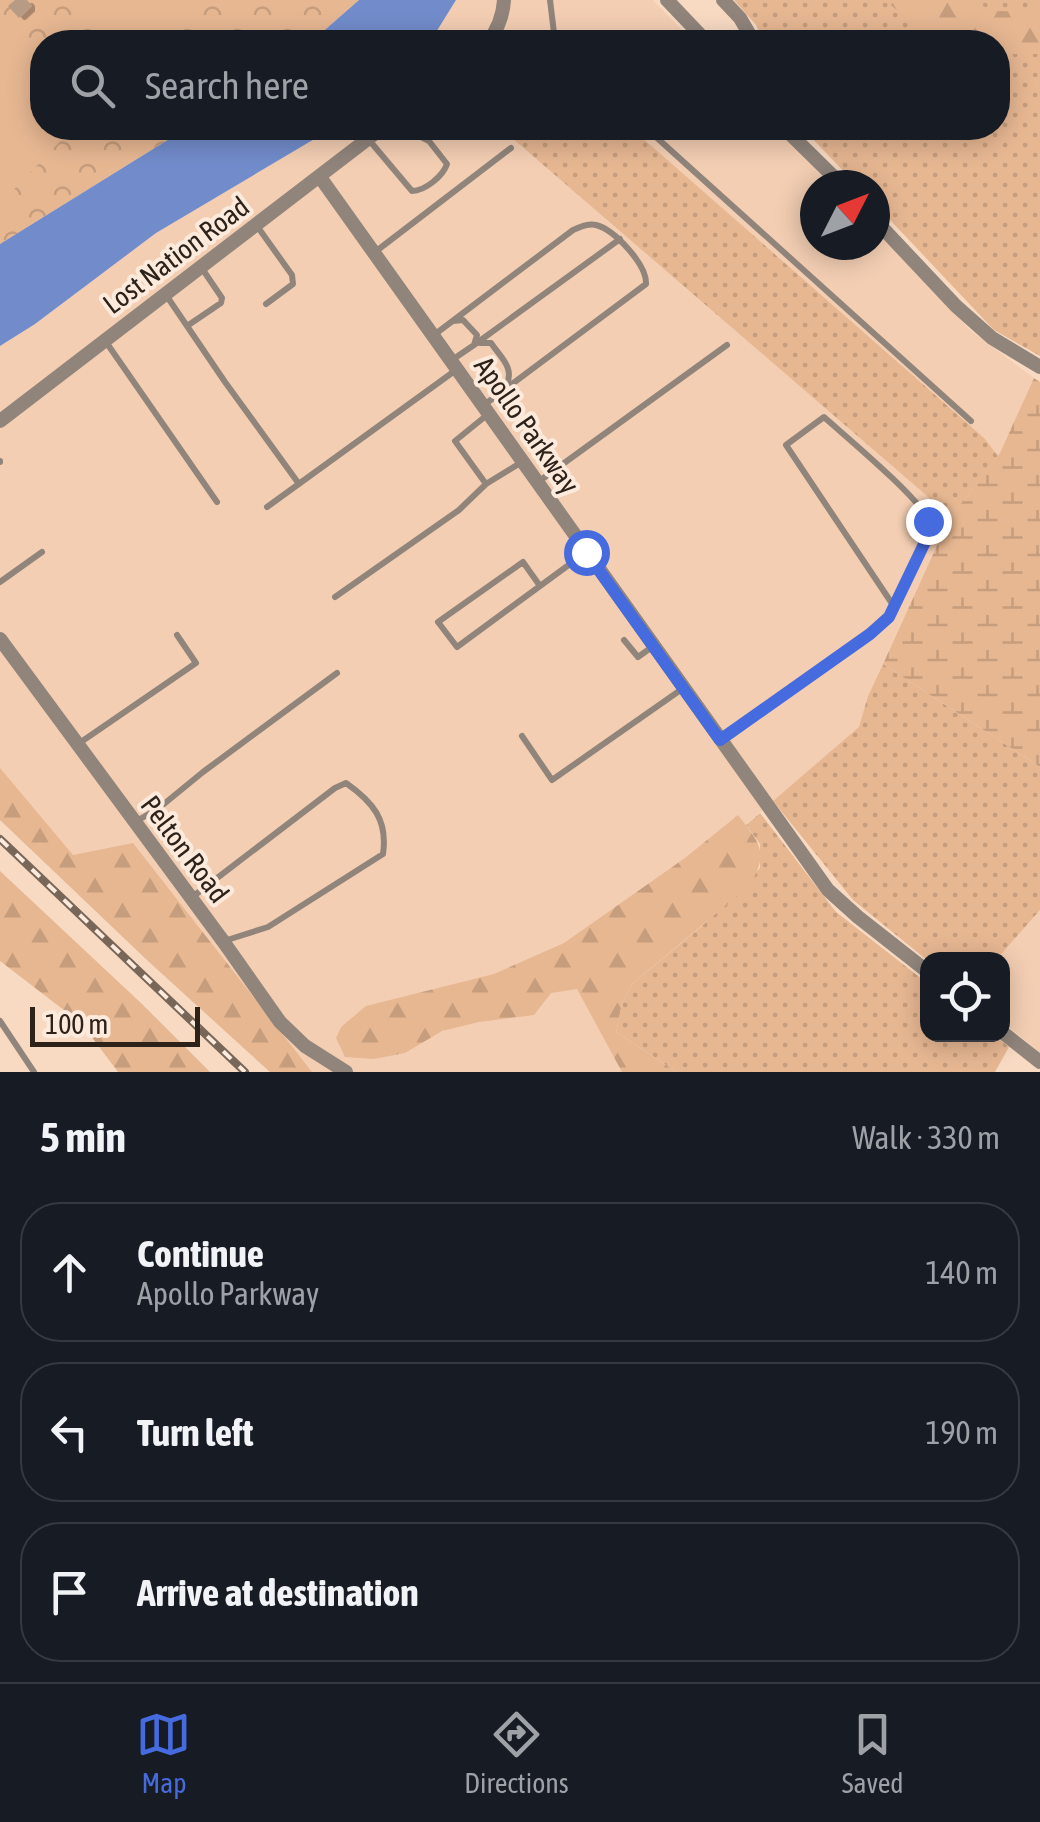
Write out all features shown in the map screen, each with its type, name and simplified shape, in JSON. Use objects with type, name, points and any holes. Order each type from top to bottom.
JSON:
[{"type":"street","points":[[497,30],[504,0]]},
{"type":"street","points":[[668,0],[696,30]]},
{"type":"street","points":[[723,0],[747,30]]},
{"type":"street","name":"Lost Nation Road","points":[[0,421],[365,140]]},
{"type":"street","points":[[799,140],[828,170]]},
{"type":"street","name":"Apollo Parkway","points":[[320,176],[828,890],[920,966]]},
{"type":"street","points":[[890,236],[992,338],[1040,366]]},
{"type":"street","name":"Pelton Road","points":[[0,639],[280,1022],[305,1046],[346,1072]]},
{"type":"street","points":[[1010,1038],[1040,1062]]},
{"type":"lane","points":[[550,0],[554,30]]},
{"type":"lane","points":[[370,140],[404,184],[419,191],[444,173],[447,164],[427,140]]},
{"type":"lane","points":[[659,140],[972,421]]},
{"type":"lane","points":[[374,253],[512,148]]},
{"type":"lane","points":[[433,336],[573,230],[594,224],[620,239],[645,271],[646,284],[506,388],[455,440],[486,484]]},
{"type":"lane","points":[[257,225],[292,275],[293,284],[266,304]]},
{"type":"lane","points":[[267,507],[454,365],[474,344],[620,239]]},
{"type":"lane","points":[[187,326],[221,303],[222,298],[201,267]]},
{"type":"lane","points":[[166,294],[299,484]]},
{"type":"lane","points":[[452,321],[468,324],[477,335],[474,344]]},
{"type":"lane","points":[[105,341],[216,502]]},
{"type":"lane","points":[[474,344],[492,343],[511,371],[506,388]]},
{"type":"lane","points":[[537,483],[727,345]]},
{"type":"lane","points":[[720,740],[889,617],[926,540],[928,521],[914,499],[824,417],[786,445],[893,605]]},
{"type":"lane","points":[[335,597],[459,510],[486,484],[522,462]]},
{"type":"lane","points":[[0,582],[42,552]]},
{"type":"lane","points":[[540,586],[523,562],[438,622],[457,647],[540,586],[586,552]]},
{"type":"lane","points":[[77,745],[196,663],[177,635]]},
{"type":"lane","points":[[624,640],[638,657],[653,646]]},
{"type":"lane","points":[[134,822],[159,808],[338,673]]},
{"type":"lane","points":[[522,736],[552,780],[683,688]]},
{"type":"lane","points":[[190,898],[346,783],[363,795],[378,814],[386,836],[384,854],[268,926],[223,942]]},
{"type":"lane","points":[[159,808],[185,845]]},
{"type":"lane","points":[[0,1021],[34,1072]]},
{"type":"shaded area","points":[[456,0],[653,0],[682,30],[437,30]]},
{"type":"shaded area","points":[[313,140],[787,140],[816,170],[800,170],[800,260],[890,260],[890,247],[971,331],[1034,378],[1001,453],[949,519],[868,696],[860,727],[712,853],[565,964],[622,1072],[270,1072],[0,820],[0,346],[156,233]]},
{"type":"shaded area","points":[[1040,910],[1040,1053],[1010,1028],[1010,952],[1003,952]]},
{"type":"green space","points":[[0,0],[359,0],[325,30],[30,30],[30,140],[168,140],[0,244]]},
{"type":"green space","points":[[82,0],[197,0],[196,10],[175,30],[115,30]]},
{"type":"green space","points":[[734,0],[1040,0],[1040,356],[994,330],[890,220],[890,170],[843,170],[814,140],[1010,140],[1010,30],[758,30]]},
{"type":"green space","points":[[884,0],[970,0],[994,11],[1040,12],[1040,54],[1010,54],[1010,30],[923,30]]},
{"type":"green space","points":[[0,34],[30,51],[30,140],[61,140],[0,204]]},
{"type":"green space","points":[[514,140],[645,140],[984,438],[998,456],[949,519]]},
{"type":"green space","points":[[1034,378],[1040,382],[1040,767],[883,664],[949,519],[1000,453]]},
{"type":"green space","points":[[883,664],[1040,767],[1040,910],[1003,952],[920,954],[853,900],[773,801],[859,727]]},
{"type":"green space","points":[[0,768],[73,855],[133,843],[312,1072],[270,1072],[0,820]]},
{"type":"green space","points":[[760,813],[836,912],[920,978],[920,1042],[1003,1042],[1009,1047],[995,1072],[677,1072],[616,1032],[622,1003],[632,984],[703,925],[760,868],[760,844],[746,825]]},
{"type":"green space","points":[[738,815],[760,849],[759,865],[749,886],[632,984],[622,1003],[616,1032],[677,1072],[622,1072],[577,989],[551,993],[534,1015],[442,1031],[405,1053],[374,1059],[345,1057],[336,1038],[341,1027],[366,1006],[494,974],[564,943],[685,858]]},
{"type":"green space","points":[[0,871],[210,1072],[118,1072],[82,1024],[0,961]]},
{"type":"water","points":[[359,0],[456,0],[437,30],[325,30]]},
{"type":"water","points":[[168,140],[313,140],[156,233],[0,346],[0,244]]},
{"type":"building","points":[[15,0],[27,0],[32,6],[19,18],[8,6]]},
{"type":"railway","points":[[0,839],[245,1072]]},
{"type":"route","points":[[586,552],[720,740],[889,617],[926,540],[928,521]]}]
